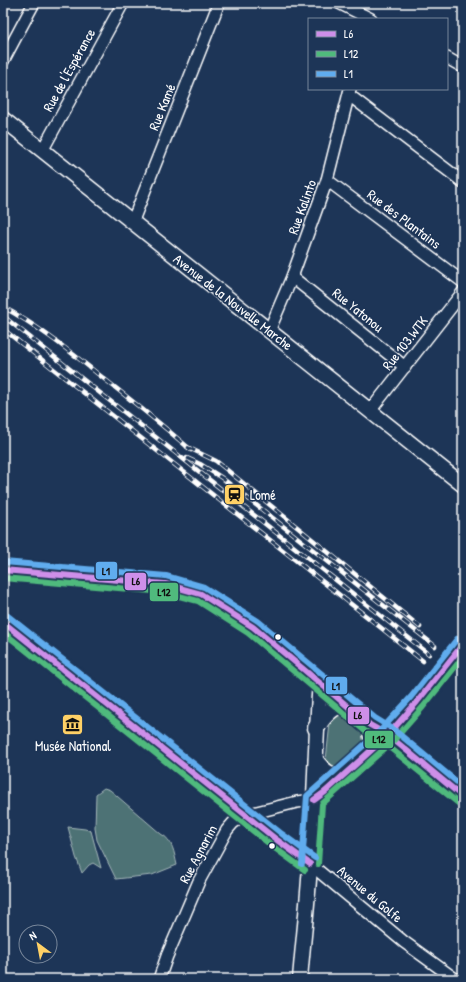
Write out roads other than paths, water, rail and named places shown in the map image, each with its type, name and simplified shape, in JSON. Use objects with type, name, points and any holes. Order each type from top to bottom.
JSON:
[{"type":"main road","points":[[3,570],[158,584],[190,590],[212,600],[253,627],[370,725],[388,735],[463,797]]},
{"type":"main road","points":[[316,728],[324,717],[334,709],[342,706],[352,709]]},
{"type":"main road","points":[[370,725],[374,749]]},
{"type":"street","points":[[3,61],[34,3]]},
{"type":"street","name":"Rue de l'Espérance","points":[[42,151],[123,3]]},
{"type":"street","name":"Rue Kamé","points":[[132,223],[219,3]]},
{"type":"street","points":[[339,3],[367,18]]},
{"type":"street","points":[[448,59],[463,67]]},
{"type":"street","points":[[349,92],[463,182]]},
{"type":"street","name":"Rue Kalinto","points":[[269,331],[292,277],[328,180],[349,92]]},
{"type":"street","name":"Avenue de la Nouvelle Marche","points":[[3,120],[463,485]]},
{"type":"street","name":"Rue des Plantains","points":[[328,180],[463,282]]},
{"type":"street","name":"Rue Yatonou","points":[[292,277],[405,367]]},
{"type":"street","name":"Rue 103.WTK","points":[[370,411],[463,292]]},
{"type":"street","name":"Avenue du Golfe","points":[[3,622],[245,815],[310,864],[404,942],[455,979]]},
{"type":"street","points":[[314,800],[324,794],[341,776],[374,749],[388,735],[403,719],[463,644]]},
{"type":"street","points":[[300,979],[310,864],[316,760],[316,728],[320,682]]},
{"type":"street","points":[[316,760],[325,771],[341,776]]},
{"type":"street","name":"Rue Agnarim","points":[[159,979],[167,956],[200,881],[227,830],[233,823],[245,815],[297,802],[314,800]]},
{"type":"railway","points":[[3,307],[16,314],[64,347],[134,402],[191,450]]},
{"type":"railway","points":[[3,316],[429,654]]},
{"type":"railway","points":[[3,329],[423,661]]},
{"type":"railway","points":[[187,447],[216,461],[420,627]]},
{"type":"railway","points":[[187,458],[200,464],[222,478],[435,646]]},
{"type":"place","name":"Lomé","points":[[235,495]]},
{"type":"place","name":"Musée National","points":[[73,724]]}]
